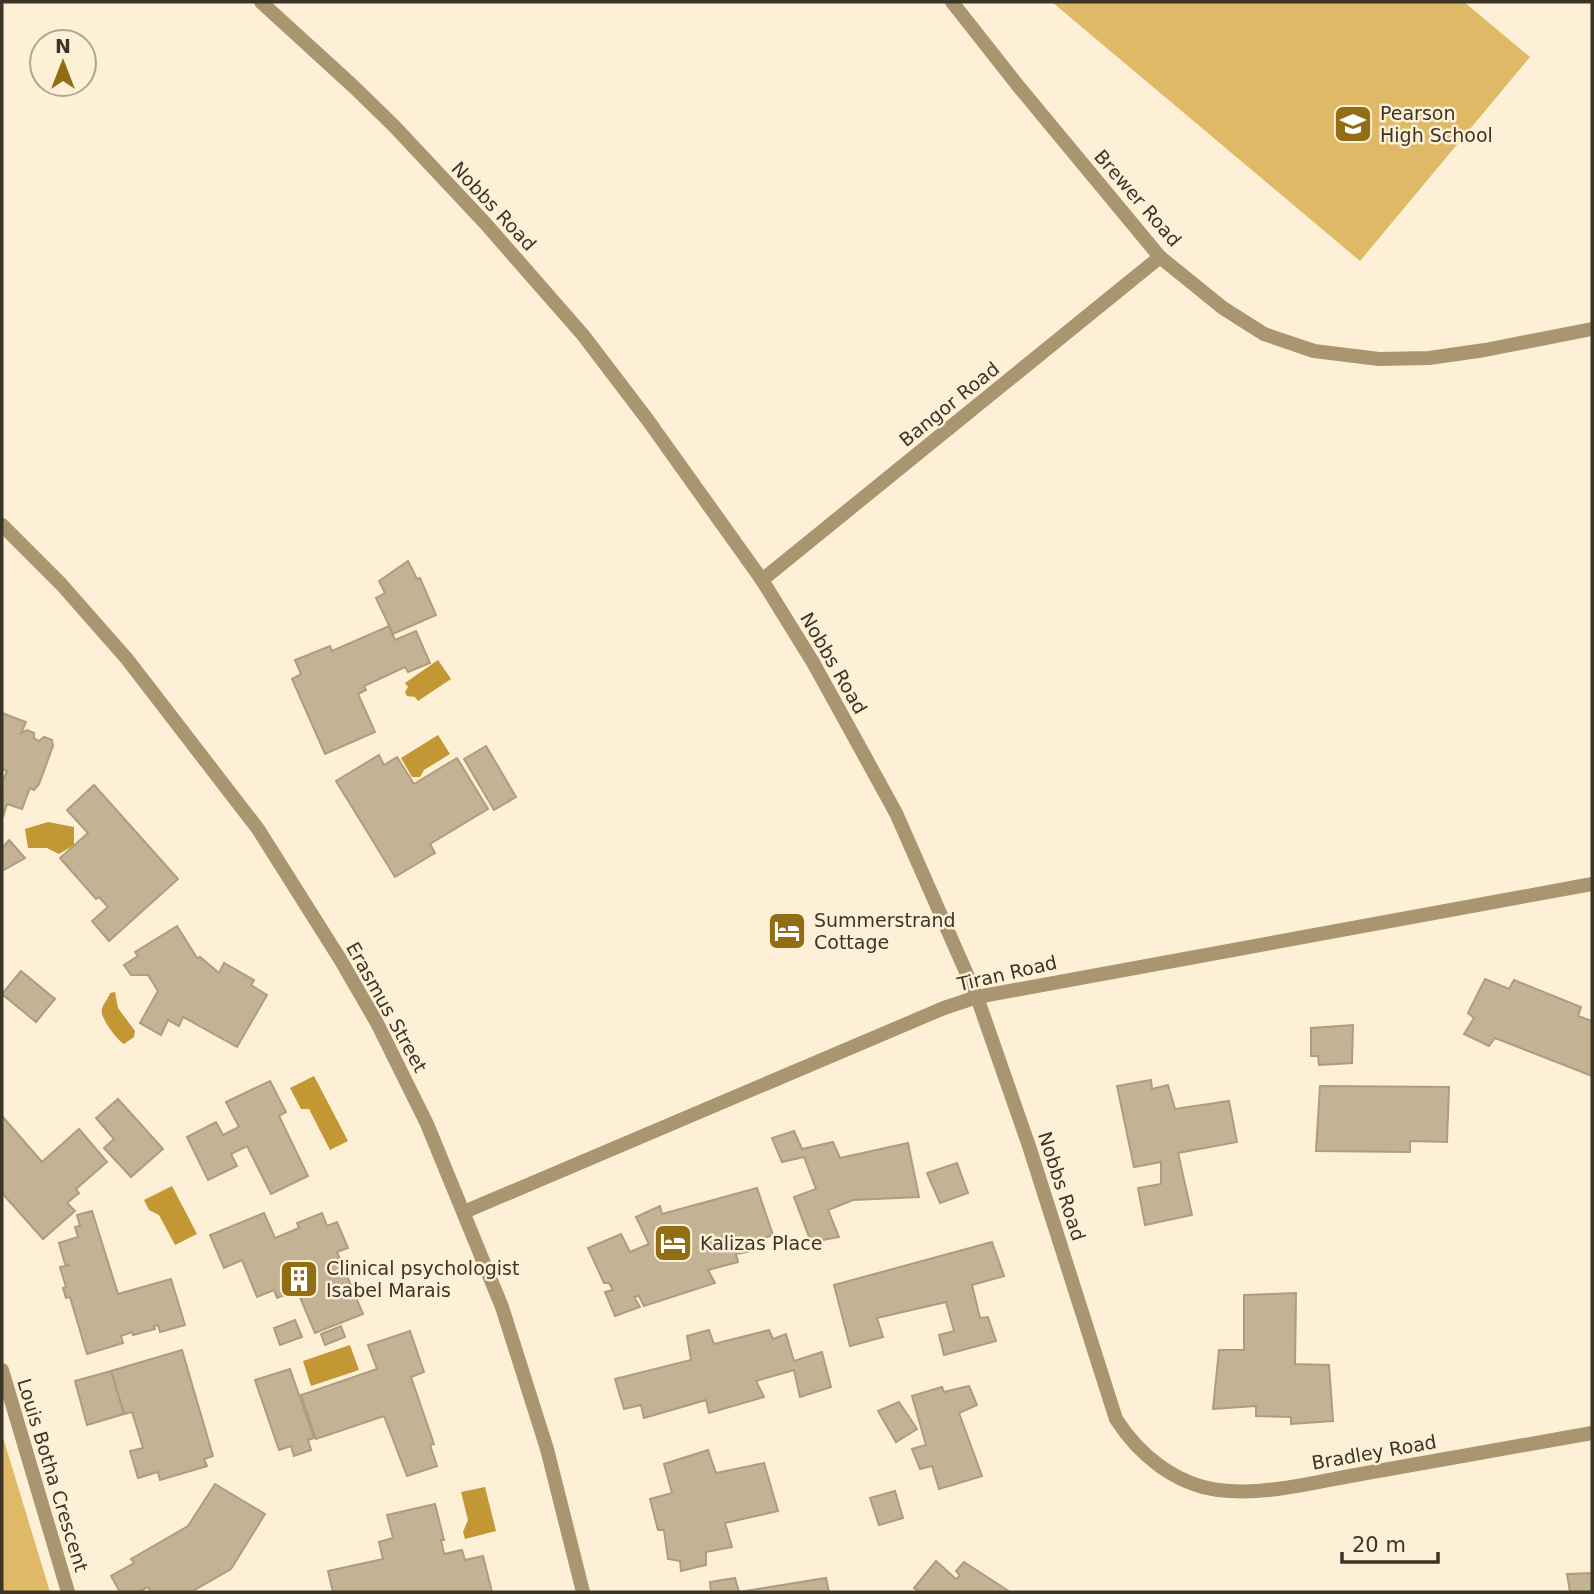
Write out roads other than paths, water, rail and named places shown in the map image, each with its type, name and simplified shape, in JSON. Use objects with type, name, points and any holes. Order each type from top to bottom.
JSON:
[{"type":"street","name":"Nobbs Road","points":[[261,2],[394,126],[583,335],[762,580],[814,664],[897,813],[977,997],[1029,1146],[1116,1419],[1139,1449],[1164,1469]]},
{"type":"street","name":"Brewer Road","points":[[952,2],[1160,257],[1223,308],[1264,334],[1297,347],[1340,356],[1379,359],[1429,358],[1592,329]]},
{"type":"street","name":"Bangor Road","points":[[762,580],[1160,257]]},
{"type":"street","name":"Erasmus Street","points":[[2,525],[61,584],[127,659],[258,829],[377,1023],[427,1124],[502,1307],[530,1392],[583,1592]]},
{"type":"street","name":"Tiran Road","points":[[464,1212],[944,1008],[977,997],[1592,884]]},
{"type":"street","name":"Louis Botha Crescent","points":[[2,1370],[68,1592]]},
{"type":"street","name":"Bradley Road","points":[[1164,1469],[1185,1481],[1217,1490],[1242,1491],[1352,1475],[1592,1433]]},
{"type":"place","name":"Pearson High School","points":[[1353,124]]},
{"type":"place","name":"Summerstrand Cottage","points":[[787,931]]},
{"type":"place","name":"Kalizas Place","points":[[673,1243]]},
{"type":"place","name":"Clinical psychologist Isabel Marais","points":[[299,1279]]}]
